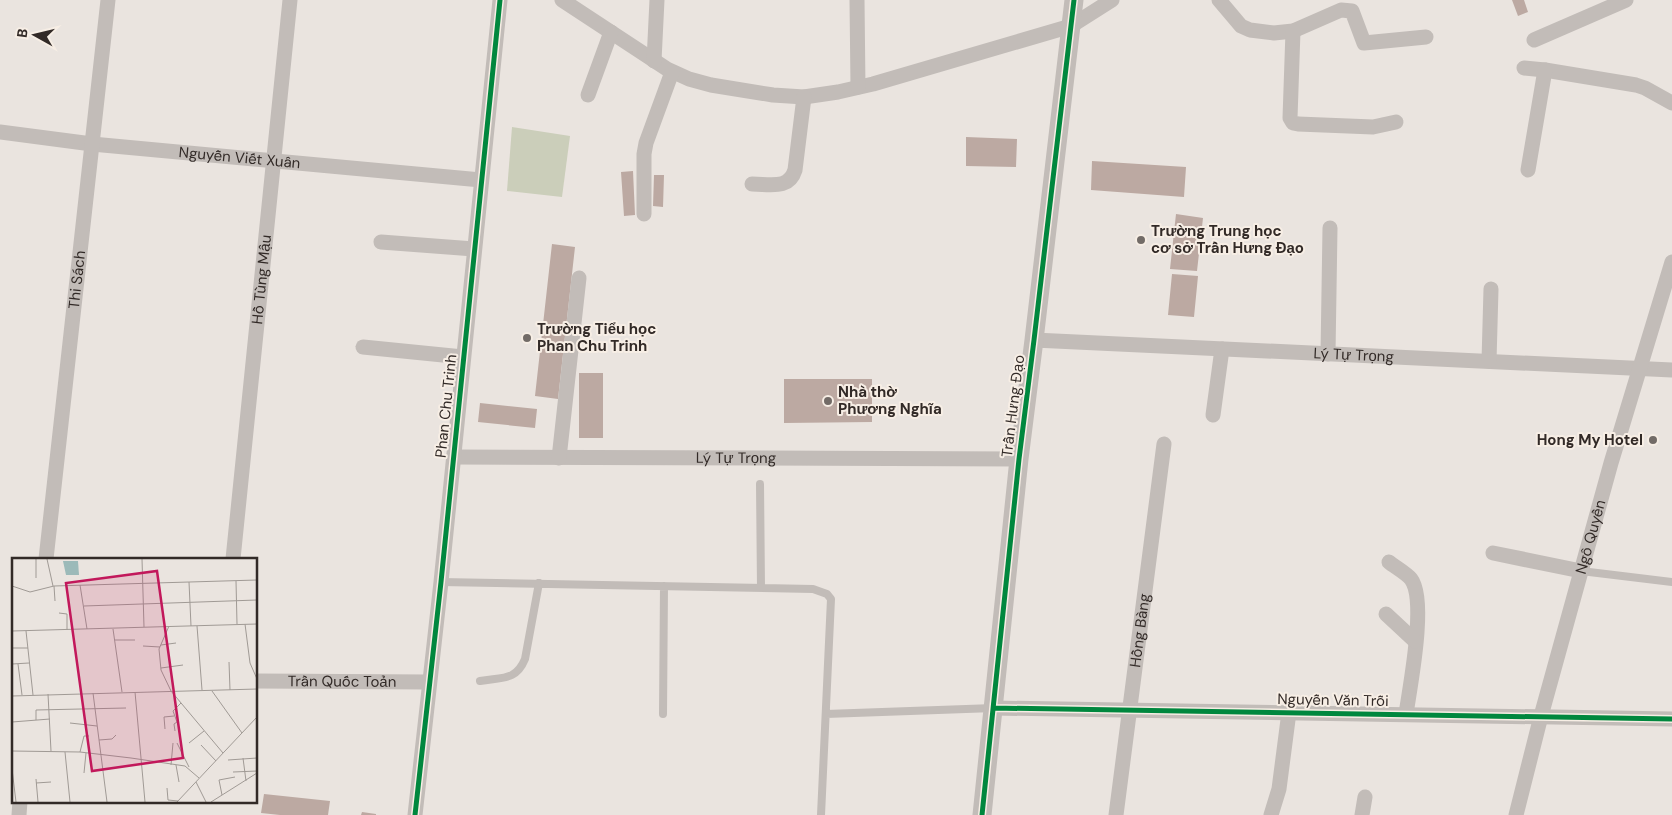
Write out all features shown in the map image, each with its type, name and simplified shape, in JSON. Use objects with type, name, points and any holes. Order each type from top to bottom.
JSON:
[{"type":"street","name":"Thi Sách","points":[[46,558],[108,0]]},
{"type":"street","name":"Hồ Tùng Mậu","points":[[234,558],[290,0]]},
{"type":"street","name":"Phan Chu Trinh","points":[[415,815],[441,582],[480,180],[500,0]]},
{"type":"street","points":[[562,0],[672,72],[711,85],[773,95],[804,97],[858,87],[1071,26],[1112,0]]},
{"type":"street","points":[[654,60],[657,0]]},
{"type":"street","points":[[857,0],[858,87]]},
{"type":"street","name":"Trần Hưng Đạo","points":[[982,815],[1019,459],[1074,0]]},
{"type":"street","points":[[1219,0],[1242,26],[1250,30],[1274,33],[1293,31],[1341,10],[1349,10],[1352,11],[1364,43],[1426,37]]},
{"type":"street","points":[[1534,40],[1626,0]]},
{"type":"street","points":[[1293,31],[1290,118],[1293,122],[1298,124],[1373,127],[1396,122]]},
{"type":"street","points":[[588,95],[612,32]]},
{"type":"street","points":[[1524,68],[1636,85],[1646,88],[1672,103]]},
{"type":"street","points":[[1528,170],[1545,70]]},
{"type":"street","points":[[644,214],[644,154],[646,143],[672,72]]},
{"type":"street","points":[[752,184],[782,185],[789,182],[793,177],[804,97]]},
{"type":"street","name":"Nguyễn Viết Xuân","points":[[0,132],[92,144],[480,180]]},
{"type":"street","points":[[1328,354],[1330,228]]},
{"type":"street","points":[[381,242],[474,249]]},
{"type":"street","name":"Ngô Quyền","points":[[1516,815],[1541,716],[1611,463],[1672,262]]},
{"type":"street","points":[[559,458],[580,278]]},
{"type":"street","points":[[1489,361],[1491,289]]},
{"type":"street","name":"Lý Tự Trọng","points":[[1034,340],[1672,370]]},
{"type":"street","points":[[363,347],[463,358]]},
{"type":"street","points":[[1213,415],[1222,349]]},
{"type":"street","name":"Hồng Bàng","points":[[1116,815],[1164,444]]},
{"type":"street","name":"Lý Tự Trọng","points":[[454,457],[1019,459]]},
{"type":"street","points":[[1493,553],[1581,571]]},
{"type":"street","points":[[1389,562],[1411,580],[1417,597],[1418,619],[1406,714]]},
{"type":"street","points":[[1386,614],[1415,641]]},
{"type":"street","name":"Trần Quốc Toản","points":[[258,681],[429,682]]},
{"type":"street","name":"Nguyễn Văn Trỗi","points":[[994,708],[1672,719]]},
{"type":"street","points":[[1271,815],[1279,789],[1289,712]]},
{"type":"street","points":[[1362,815],[1365,797]]},
{"type":"street","points":[[19,815],[20,802]]},
{"type":"lane","points":[[760,484],[761,588]]},
{"type":"lane","points":[[1581,571],[1672,582]]},
{"type":"lane","points":[[441,582],[813,588],[827,594],[831,599],[821,815]]},
{"type":"lane","points":[[480,681],[514,675],[520,669],[525,659],[539,583]]},
{"type":"lane","points":[[663,714],[664,586]]},
{"type":"lane","points":[[826,714],[994,708]]},
{"type":"green space","points":[[512,127],[570,136],[562,197],[507,191]]},
{"type":"building","points":[[1512,0],[1524,0],[1528,12],[1518,16]]},
{"type":"building","points":[[966,137],[1017,139],[1016,167],[966,166]]},
{"type":"building","points":[[1092,161],[1186,167],[1184,197],[1091,190]]},
{"type":"building","points":[[633,171],[635,215],[624,216],[621,172]]},
{"type":"building","points":[[654,175],[664,175],[663,207],[653,206]]},
{"type":"building","points":[[1176,214],[1203,218],[1197,271],[1170,269]]},
{"type":"building","points":[[552,244],[575,247],[558,399],[535,396]]},
{"type":"building","points":[[1172,274],[1198,276],[1194,317],[1168,315]]},
{"type":"building","points":[[579,373],[603,373],[603,438],[579,438]]},
{"type":"building","name":"Nhà thờ Phương Nghĩa","points":[[784,379],[872,379],[872,422],[784,423]]},
{"type":"building","points":[[480,403],[537,409],[535,428],[478,422]]},
{"type":"building","points":[[264,794],[330,801],[328,815],[261,813]]},
{"type":"building","points":[[362,812],[376,814],[376,815],[361,815]]},
{"type":"cycle path","points":[[415,815],[441,582],[500,0]]},
{"type":"cycle path","points":[[982,815],[1019,459],[1074,0]]},
{"type":"cycle path","points":[[994,708],[1672,719]]},
{"type":"place","name":"Trường Trung học cơ sở Trần Hưng Đạo","points":[[1141,240]]},
{"type":"place","name":"Trường Tiểu học Phan Chu Trinh","points":[[527,338]]},
{"type":"place","name":"Nhà thờ Phương Nghĩa","points":[[828,401]]},
{"type":"place","name":"Hong My Hotel","points":[[1653,440]]}]
